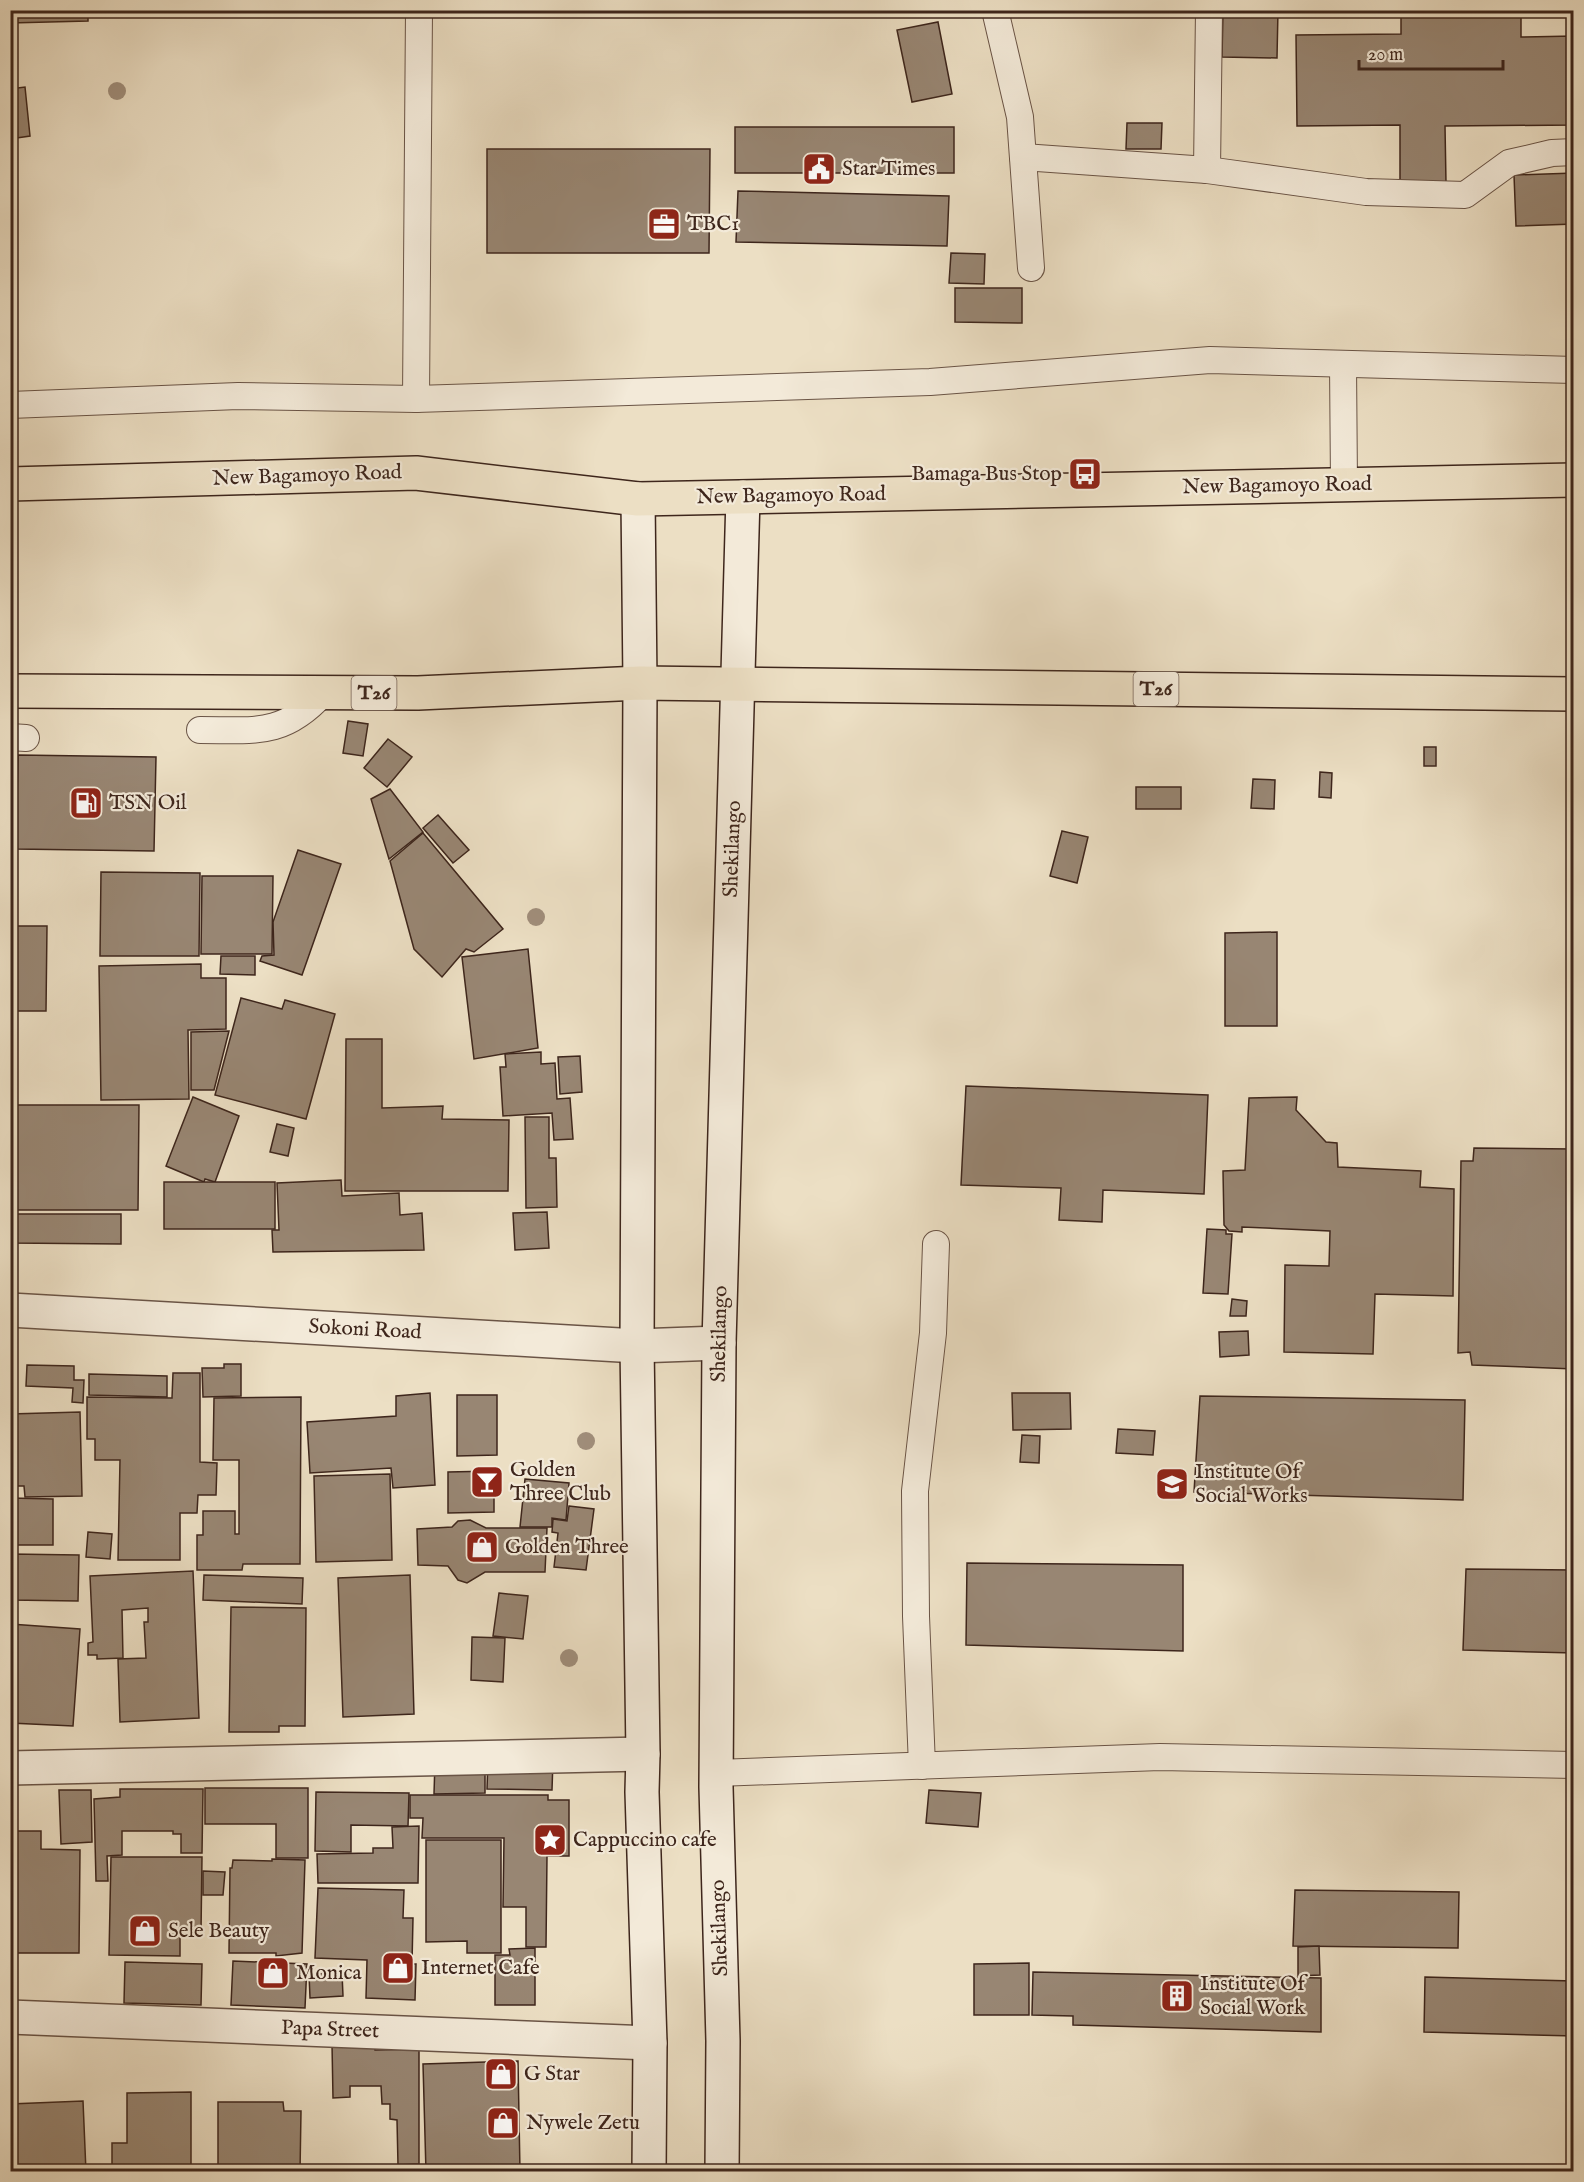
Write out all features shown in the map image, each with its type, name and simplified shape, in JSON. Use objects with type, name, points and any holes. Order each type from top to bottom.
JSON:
[{"type":"highway","name":"New Bagamoyo Road","points":[[10,484],[416,473],[638,499],[1574,480]]},
{"type":"highway","name":"T26","points":[[10,691],[418,693],[640,683],[1574,694]]},
{"type":"main road","name":"Shekilango","points":[[722,2172],[723,2041],[717,1773],[719,1343],[743,497]]},
{"type":"main road","points":[[638,499],[640,683],[638,1346],[642,1792],[650,2043],[648,2172]]},
{"type":"main road","name":"Sokoni Road","points":[[10,1310],[638,1346],[719,1343]]},
{"type":"main road","points":[[10,1768],[643,1754]]},
{"type":"main road","name":"Papa Street","points":[[10,2017],[650,2043]]},
{"type":"lane","points":[[417,399],[419,10]]},
{"type":"lane","points":[[995,10],[1020,117],[1031,268]]},
{"type":"lane","points":[[1208,170],[1209,10]]},
{"type":"lane","points":[[1023,157],[1208,170],[1366,192],[1465,195],[1509,163],[1574,152]]},
{"type":"lane","points":[[10,405],[238,396],[417,399],[930,382],[1210,360],[1574,370]]},
{"type":"lane","points":[[1343,364],[1344,485]]},
{"type":"lane","points":[[200,730],[268,730],[308,710],[323,693]]},
{"type":"lane","points":[[922,1766],[916,1616],[915,1491],[933,1333],[936,1244]]},
{"type":"lane","points":[[717,1773],[1160,1757],[1574,1765]]},
{"type":"building","points":[[10,10],[88,10],[88,21],[10,23]]},
{"type":"building","points":[[1223,10],[1278,10],[1277,58],[1222,57]]},
{"type":"building","points":[[1401,10],[1521,10],[1521,37],[1574,36],[1574,125],[1445,126],[1446,183],[1400,183],[1400,125],[1297,126],[1296,35],[1401,34]]},
{"type":"building","points":[[938,22],[952,94],[912,102],[897,30]]},
{"type":"building","points":[[25,87],[30,136],[10,139],[10,89]]},
{"type":"building","points":[[1127,123],[1162,123],[1161,149],[1126,149]]},
{"type":"building","points":[[735,127],[954,127],[954,173],[735,173]]},
{"type":"building","points":[[487,149],[710,149],[709,253],[487,253]]},
{"type":"building","points":[[1574,173],[1574,224],[1516,226],[1514,175]]},
{"type":"building","points":[[738,191],[949,196],[947,246],[736,242]]},
{"type":"building","points":[[951,253],[985,254],[984,284],[949,283]]},
{"type":"building","points":[[955,288],[1022,288],[1022,323],[955,322]]},
{"type":"building","points":[[348,721],[368,724],[363,756],[343,753]]},
{"type":"building","points":[[388,739],[412,757],[387,787],[364,768]]},
{"type":"building","points":[[1424,747],[1436,747],[1436,766],[1424,766]]},
{"type":"building","name":"TSN Oil","points":[[18,755],[156,757],[154,851],[16,849]]},
{"type":"building","points":[[1320,772],[1332,773],[1331,798],[1319,797]]},
{"type":"building","points":[[1253,779],[1275,780],[1274,809],[1251,808]]},
{"type":"building","points":[[1136,787],[1181,787],[1181,809],[1136,809]]},
{"type":"building","points":[[390,789],[423,832],[389,859],[371,799]]},
{"type":"building","points":[[438,815],[469,850],[453,863],[423,828]]},
{"type":"building","points":[[1062,831],[1088,837],[1077,883],[1050,876]]},
{"type":"building","points":[[423,833],[503,929],[474,952],[466,949],[442,977],[414,949],[390,861]]},
{"type":"building","points":[[298,850],[341,864],[302,975],[260,961],[262,956],[274,955],[273,922]]},
{"type":"building","points":[[101,872],[200,873],[199,956],[100,956]]},
{"type":"building","points":[[202,876],[273,876],[272,954],[201,954]]},
{"type":"building","points":[[10,926],[47,926],[46,1011],[10,1011]]},
{"type":"building","points":[[1277,932],[1277,1026],[1225,1026],[1225,933]]},
{"type":"building","points":[[528,949],[538,1048],[474,1059],[462,957]]},
{"type":"building","points":[[221,956],[255,956],[255,975],[220,974]]},
{"type":"building","points":[[201,964],[201,978],[226,978],[226,1029],[188,1030],[189,1099],[101,1100],[99,966]]},
{"type":"building","points":[[241,998],[282,1009],[285,1000],[335,1014],[306,1119],[215,1095]]},
{"type":"building","points":[[229,1031],[214,1090],[191,1090],[191,1032]]},
{"type":"building","points":[[346,1039],[382,1039],[382,1108],[443,1106],[442,1119],[509,1120],[508,1191],[345,1191]]},
{"type":"building","points":[[541,1052],[541,1064],[555,1063],[557,1099],[570,1098],[573,1139],[554,1140],[552,1113],[503,1116],[500,1067],[506,1067],[505,1054]]},
{"type":"building","points":[[580,1056],[582,1092],[560,1094],[558,1057]]},
{"type":"building","points":[[966,1086],[1208,1095],[1204,1194],[1103,1190],[1102,1222],[1059,1220],[1061,1188],[961,1185]]},
{"type":"building","points":[[193,1097],[239,1116],[215,1182],[205,1179],[204,1182],[166,1166]]},
{"type":"building","points":[[1297,1097],[1296,1110],[1326,1142],[1337,1143],[1338,1167],[1421,1171],[1420,1187],[1454,1189],[1453,1296],[1375,1294],[1373,1354],[1284,1352],[1285,1265],[1329,1266],[1330,1231],[1242,1227],[1242,1232],[1229,1231],[1224,1225],[1223,1171],[1245,1170],[1249,1098]]},
{"type":"building","points":[[10,1105],[139,1105],[138,1210],[10,1210]]},
{"type":"building","points":[[525,1117],[549,1117],[549,1158],[556,1158],[557,1207],[526,1208]]},
{"type":"building","points":[[277,1124],[294,1128],[288,1156],[270,1152]]},
{"type":"building","points":[[1474,1148],[1574,1149],[1574,1369],[1472,1365],[1470,1352],[1458,1353],[1461,1161],[1473,1161]]},
{"type":"building","points":[[341,1180],[342,1196],[399,1193],[400,1215],[422,1213],[424,1250],[273,1252],[272,1230],[279,1230],[277,1183]]},
{"type":"building","points":[[164,1182],[275,1182],[275,1229],[164,1229]]},
{"type":"building","points":[[547,1212],[549,1248],[515,1250],[513,1213]]},
{"type":"building","points":[[10,1214],[121,1214],[121,1244],[10,1243]]},
{"type":"building","points":[[1207,1229],[1226,1230],[1226,1234],[1232,1234],[1228,1294],[1203,1293]]},
{"type":"building","points":[[1232,1299],[1247,1301],[1246,1316],[1230,1316]]},
{"type":"building","points":[[1248,1331],[1249,1355],[1220,1357],[1219,1332]]},
{"type":"building","points":[[224,1364],[241,1364],[241,1396],[203,1397],[202,1368],[224,1368]]},
{"type":"building","points":[[27,1365],[74,1366],[74,1380],[84,1380],[83,1403],[72,1402],[73,1388],[26,1386]]},
{"type":"building","points":[[173,1373],[200,1373],[200,1462],[217,1463],[216,1495],[198,1495],[197,1513],[180,1513],[180,1560],[118,1560],[120,1460],[95,1460],[95,1439],[87,1439],[87,1397],[172,1398]]},
{"type":"building","points":[[89,1374],[167,1376],[167,1397],[89,1395]]},
{"type":"building","points":[[430,1393],[435,1485],[393,1488],[391,1468],[310,1473],[307,1422],[396,1416],[396,1396]]},
{"type":"building","points":[[1012,1393],[1070,1393],[1071,1429],[1013,1430]]},
{"type":"building","points":[[457,1395],[497,1395],[497,1455],[457,1456]]},
{"type":"building","points":[[1200,1396],[1465,1400],[1463,1500],[1194,1492]]},
{"type":"building","points":[[301,1397],[300,1564],[243,1564],[242,1570],[197,1570],[197,1535],[203,1535],[203,1511],[235,1511],[235,1534],[239,1534],[239,1460],[213,1460],[214,1398]]},
{"type":"building","points":[[80,1412],[82,1496],[25,1497],[24,1486],[10,1486],[10,1414]]},
{"type":"building","name":"Institute Of Social Works","points":[[1118,1429],[1155,1431],[1153,1455],[1116,1453]]},
{"type":"building","points":[[1022,1435],[1040,1436],[1039,1463],[1020,1462]]},
{"type":"building","points":[[494,1471],[494,1512],[448,1513],[448,1472]]},
{"type":"building","points":[[390,1474],[392,1560],[316,1562],[314,1476]]},
{"type":"building","points":[[525,1479],[569,1483],[566,1520],[552,1518],[552,1527],[520,1527]]},
{"type":"building","points":[[10,1498],[53,1499],[53,1545],[10,1545]]},
{"type":"building","points":[[569,1506],[594,1509],[586,1570],[554,1567],[558,1533],[552,1532],[553,1519],[567,1521]]},
{"type":"building","name":"Golden Three","points":[[470,1520],[486,1528],[547,1528],[545,1572],[485,1572],[467,1583],[458,1580],[448,1566],[418,1565],[417,1529],[452,1527],[458,1521]]},
{"type":"building","points":[[88,1532],[112,1534],[110,1559],[86,1557]]},
{"type":"building","points":[[10,1554],[79,1555],[78,1601],[10,1600]]},
{"type":"building","points":[[967,1563],[1183,1565],[1183,1651],[966,1645]]},
{"type":"building","points":[[1466,1569],[1574,1570],[1574,1653],[1463,1650]]},
{"type":"building","points":[[193,1571],[199,1718],[120,1722],[118,1659],[146,1658],[144,1622],[148,1622],[148,1608],[122,1610],[123,1658],[97,1659],[97,1655],[88,1655],[88,1643],[93,1642],[90,1576]]},
{"type":"building","points":[[204,1575],[303,1578],[302,1604],[203,1600]]},
{"type":"building","points":[[410,1575],[414,1714],[343,1717],[338,1578]]},
{"type":"building","points":[[499,1593],[528,1596],[523,1639],[493,1636]]},
{"type":"building","points":[[231,1607],[306,1608],[305,1726],[279,1726],[279,1732],[229,1732]]},
{"type":"building","points":[[10,1624],[80,1629],[73,1726],[10,1723]]},
{"type":"building","points":[[472,1637],[505,1638],[503,1682],[471,1680]]},
{"type":"building","points":[[488,1759],[553,1760],[552,1790],[487,1789]]},
{"type":"building","points":[[435,1762],[485,1762],[485,1793],[434,1794]]},
{"type":"building","points":[[205,1788],[308,1788],[308,1858],[276,1858],[276,1824],[205,1824]]},
{"type":"building","points":[[120,1789],[203,1789],[202,1853],[181,1853],[181,1834],[173,1834],[173,1831],[122,1831],[122,1855],[107,1856],[108,1881],[96,1881],[94,1799],[120,1797]]},
{"type":"building","points":[[59,1790],[91,1790],[92,1842],[61,1844]]},
{"type":"building","points":[[929,1790],[981,1793],[978,1827],[926,1823]]},
{"type":"building","points":[[316,1792],[409,1793],[408,1826],[351,1825],[351,1852],[315,1851]]},
{"type":"building","points":[[410,1795],[548,1795],[548,1800],[569,1800],[569,1856],[547,1856],[546,1947],[526,1947],[526,1907],[503,1907],[504,1838],[422,1838],[423,1818],[410,1818]]},
{"type":"building","points":[[419,1826],[418,1883],[318,1883],[317,1854],[373,1853],[373,1848],[393,1848],[392,1827]]},
{"type":"building","points":[[12,1831],[41,1831],[41,1849],[80,1850],[79,1953],[10,1953]]},
{"type":"building","points":[[426,1840],[501,1840],[501,1953],[467,1953],[467,1941],[426,1942]]},
{"type":"building","points":[[111,1857],[202,1857],[201,1933],[180,1933],[180,1956],[109,1955]]},
{"type":"building","points":[[272,1859],[305,1860],[302,1953],[276,1956],[276,1953],[229,1953],[230,1868],[232,1868],[233,1860],[272,1861]]},
{"type":"building","points":[[203,1871],[225,1872],[223,1895],[203,1895]]},
{"type":"building","points":[[318,1888],[404,1890],[403,1918],[413,1918],[412,1964],[416,1964],[415,2000],[366,1998],[367,1960],[315,1958]]},
{"type":"building","name":"Institute Of Social Work","points":[[1295,1890],[1459,1892],[1458,1948],[1293,1946]]},
{"type":"building","points":[[1319,1946],[1320,1975],[1298,1976],[1298,1947]]},
{"type":"building","points":[[535,1948],[535,2005],[495,2005],[495,1955],[510,1955],[509,1949]]},
{"type":"building","points":[[233,1961],[307,1964],[305,2008],[231,2005]]},
{"type":"building","points":[[125,1962],[202,1964],[201,2005],[124,2003]]},
{"type":"building","points":[[1029,1963],[1029,2015],[974,2015],[974,1964]]},
{"type":"building","name":"Institute Of Social Work","points":[[1033,1972],[1321,1978],[1321,2032],[1073,2025],[1073,2016],[1032,2015]]},
{"type":"building","points":[[342,1973],[343,1996],[310,1998],[309,1974]]},
{"type":"building","points":[[1425,1977],[1574,1981],[1574,2036],[1424,2032]]},
{"type":"building","points":[[374,2043],[375,2050],[419,2049],[419,2164],[398,2165],[397,2120],[390,2119],[390,2104],[382,2104],[381,2086],[350,2086],[350,2097],[333,2098],[332,2044]]},
{"type":"building","points":[[10,2056],[16,2056],[17,2088],[10,2089]]},
{"type":"building","points":[[518,2061],[520,2172],[426,2172],[423,2064]]},
{"type":"building","points":[[191,2092],[191,2172],[112,2172],[112,2143],[127,2143],[127,2093]]},
{"type":"building","points":[[83,2101],[86,2172],[10,2172],[10,2104]]},
{"type":"building","points":[[218,2102],[283,2102],[284,2111],[301,2111],[300,2172],[218,2172]]},
{"type":"place","name":"Star Times","points":[[819,169]]},
{"type":"place","name":"TBC1","points":[[664,224]]},
{"type":"place","name":"Bamaga Bus Stop","points":[[1085,474]]},
{"type":"place","name":"TSN Oil","points":[[86,803]]},
{"type":"place","name":"Golden Three Club","points":[[487,1482]]},
{"type":"place","name":"Institute Of Social Works","points":[[1172,1484]]},
{"type":"place","name":"Golden Three","points":[[482,1547]]},
{"type":"place","name":"Cappuccino cafe","points":[[550,1840]]},
{"type":"place","name":"Sele Beauty","points":[[145,1931]]},
{"type":"place","name":"Internet Cafe","points":[[398,1968]]},
{"type":"place","name":"Monica","points":[[273,1973]]},
{"type":"place","name":"Institute Of Social Work","points":[[1177,1996]]},
{"type":"place","name":"G Star","points":[[501,2074]]},
{"type":"place","name":"Nywele Zetu","points":[[503,2123]]}]
